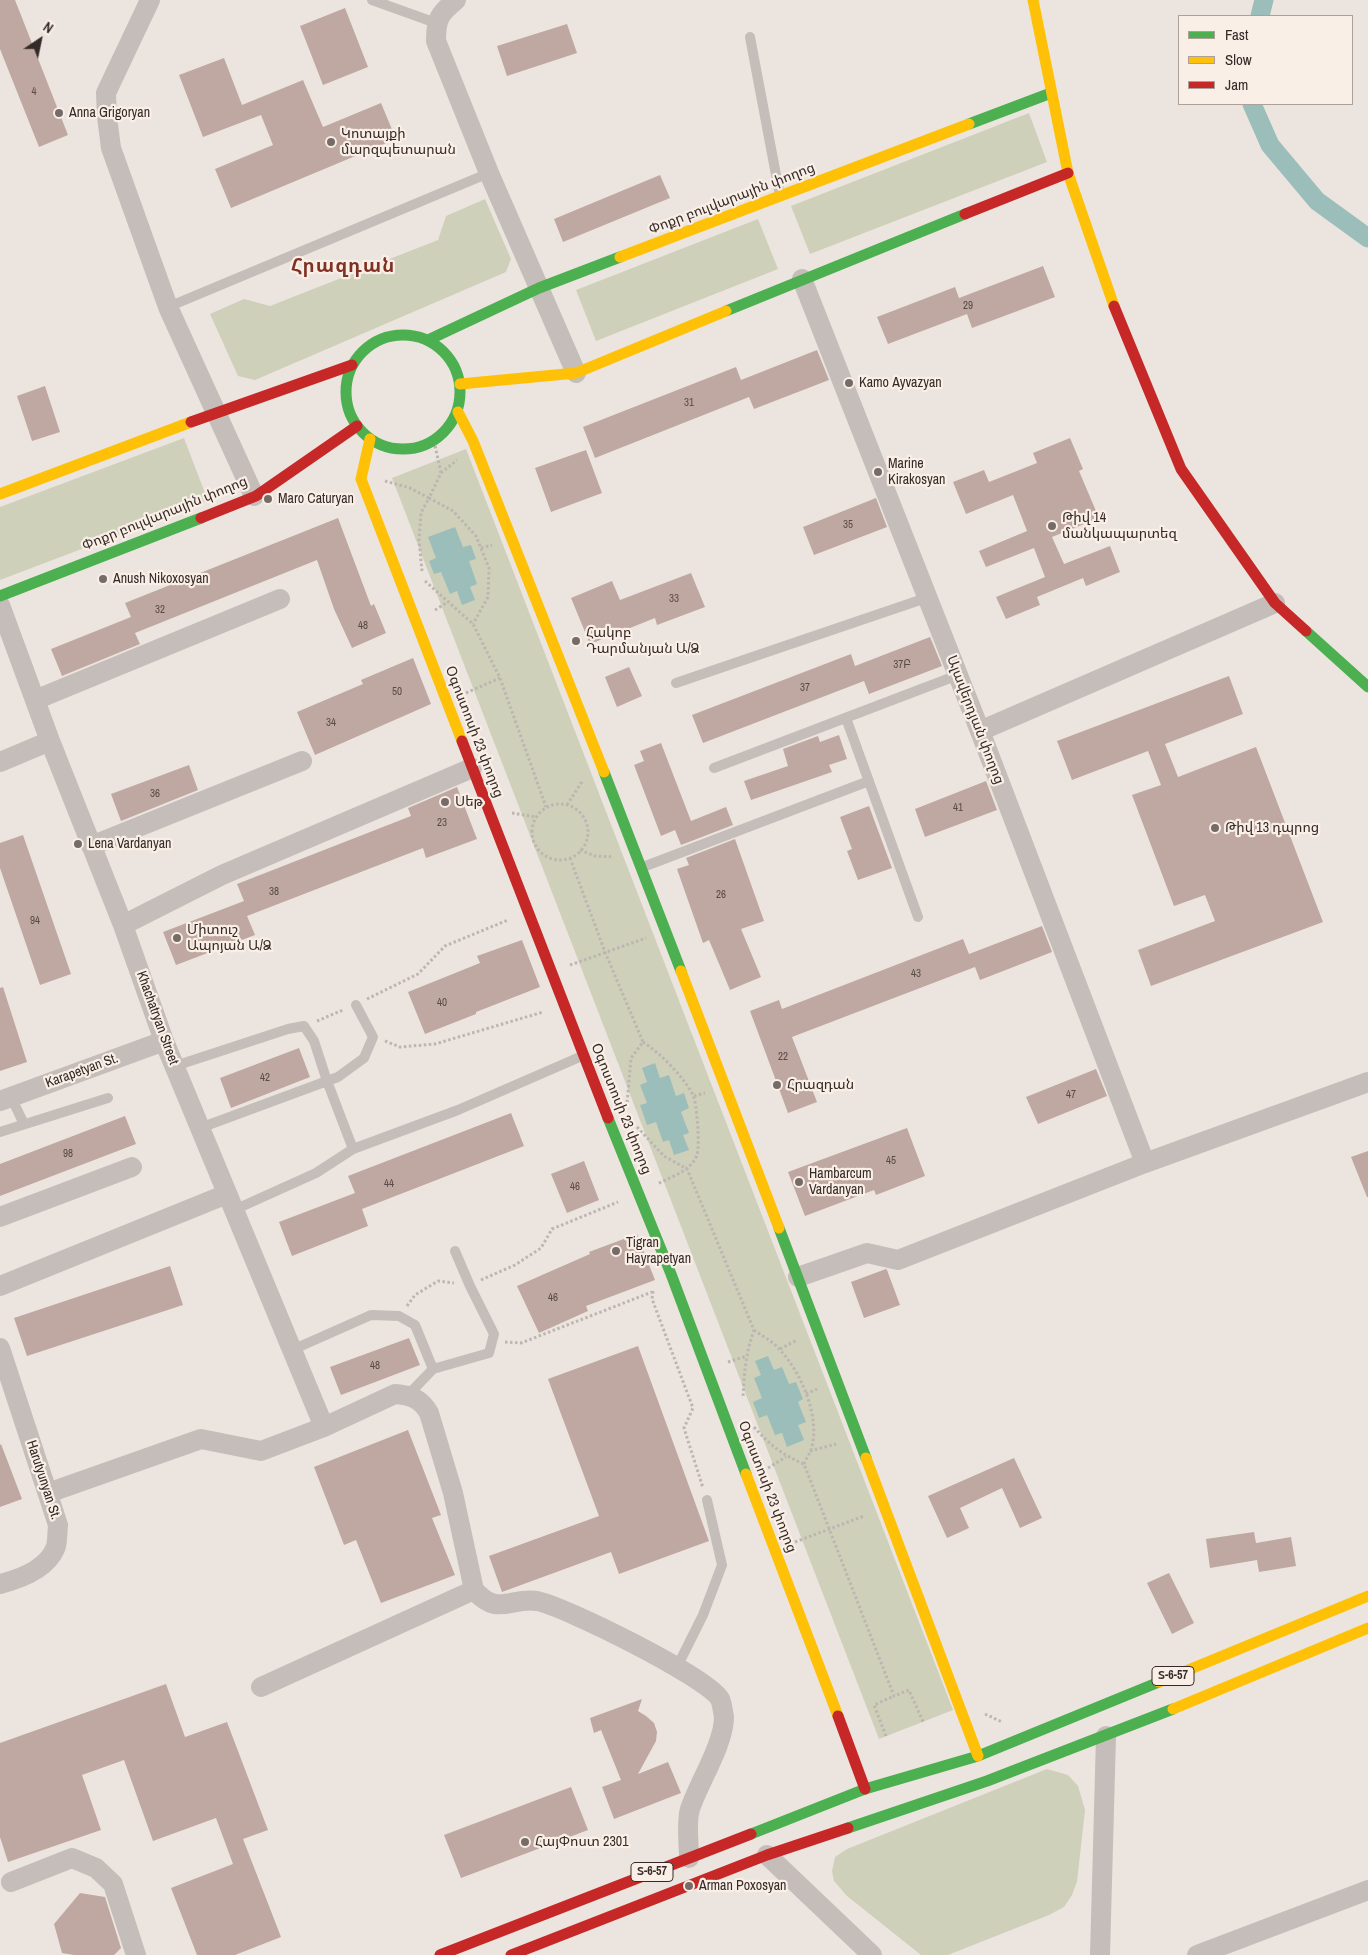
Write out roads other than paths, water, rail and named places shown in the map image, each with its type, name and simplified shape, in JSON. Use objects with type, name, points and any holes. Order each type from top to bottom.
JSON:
[{"type":"street","points":[[150,0],[106,93],[111,148],[168,307],[254,496]]},
{"type":"street","points":[[456,0],[444,10],[436,23],[436,41],[489,173],[576,373]]},
{"type":"street","points":[[1033,0],[1068,173],[1108,292],[1181,470],[1275,603],[1368,687]]},
{"type":"street","name":"Փոքր բուլվարային փողոց","points":[[428,340],[539,288],[1051,93]]},
{"type":"street","points":[[460,384],[576,373],[802,279],[1068,173]]},
{"type":"street","name":"Ալավերդյան փողոց","points":[[802,279],[926,598],[980,731],[1144,1163]]},
{"type":"street","points":[[407,335],[428,340],[450,358],[460,384],[461,395],[458,412],[450,426],[434,441],[412,449],[390,448],[370,439],[357,426],[349,412],[346,396],[347,380],[352,365],[366,348],[385,338],[407,335]]},
{"type":"street","points":[[0,494],[215,413],[352,365]]},
{"type":"street","points":[[458,412],[477,450],[642,867],[982,1768]]},
{"type":"street","name":"Փոքր բուլվարային փողոց","points":[[0,596],[254,496],[357,426]]},
{"type":"street","name":"Օգոստոսի 23 փողոց","points":[[370,439],[361,479],[583,1056],[671,1274],[867,1793]]},
{"type":"street","points":[[35,700],[280,599]]},
{"type":"street","points":[[980,731],[1275,603]]},
{"type":"street","name":"Khachatryan Street","points":[[0,605],[50,741],[122,925],[164,1041],[324,1427]]},
{"type":"street","points":[[0,762],[50,741]]},
{"type":"street","points":[[92,846],[302,761]]},
{"type":"street","points":[[122,925],[222,875],[472,768]]},
{"type":"street","name":"Karapetyan St.","points":[[6,1099],[164,1041]]},
{"type":"street","points":[[798,1278],[866,1253],[898,1260],[1144,1163],[1368,1082]]},
{"type":"street","points":[[0,1217],[132,1167]]},
{"type":"street","points":[[0,1286],[231,1202]]},
{"type":"street","name":"Harutyunyan St.","points":[[0,1348],[58,1525],[56,1548],[43,1564],[18,1579],[0,1584]]},
{"type":"street","points":[[48,1493],[201,1439],[261,1451],[324,1427],[395,1394],[408,1395],[423,1403],[429,1413],[453,1493],[474,1590],[482,1599],[495,1605],[536,1601],[560,1609],[604,1628],[677,1667],[704,1683],[720,1699],[724,1716],[722,1734],[689,1811],[689,1858]]},
{"type":"street","points":[[261,1687],[474,1590]]},
{"type":"street","name":"Տ-6-57","points":[[511,1955],[875,1814],[1368,1596]]},
{"type":"street","name":"Տ-6-57","points":[[440,1955],[689,1858],[867,1793],[982,1768],[1106,1736],[1368,1628]]},
{"type":"street","points":[[1100,1955],[1106,1736]]},
{"type":"street","points":[[767,1855],[872,1955]]},
{"type":"street","points":[[11,1882],[72,1858],[96,1868],[113,1884],[136,1955]]},
{"type":"street","points":[[1197,1955],[1368,1890]]},
{"type":"lane","points":[[372,0],[436,23]]},
{"type":"lane","points":[[750,37],[780,196]]},
{"type":"lane","points":[[168,307],[489,173]]},
{"type":"lane","points":[[676,683],[926,598]]},
{"type":"lane","points":[[714,768],[958,676]]},
{"type":"lane","points":[[846,718],[918,917]]},
{"type":"lane","points":[[642,867],[868,781]]},
{"type":"lane","points":[[200,1128],[338,1077],[364,1058],[373,1037],[356,1005]]},
{"type":"lane","points":[[174,1066],[288,1029],[304,1026],[314,1041],[353,1149]]},
{"type":"lane","points":[[231,1202],[316,1173],[353,1149],[458,1110],[583,1056]]},
{"type":"lane","points":[[0,1132],[108,1098]]},
{"type":"lane","points":[[6,1099],[24,1124]]},
{"type":"lane","points":[[408,1395],[433,1369],[489,1354],[494,1334],[455,1251]]},
{"type":"lane","points":[[292,1350],[371,1315],[399,1316],[415,1325],[433,1369]]},
{"type":"lane","points":[[677,1667],[703,1615],[722,1565],[706,1500]]},
{"type":"water","points":[[455,527],[463,547],[471,545],[476,559],[469,561],[477,584],[470,587],[475,600],[462,605],[457,591],[450,594],[441,572],[434,574],[429,561],[436,558],[428,537]]},
{"type":"water","points":[[655,1063],[660,1078],[669,1075],[676,1096],[684,1093],[689,1108],[681,1112],[689,1133],[683,1135],[689,1150],[674,1155],[669,1140],[663,1142],[656,1122],[647,1125],[640,1105],[647,1103],[640,1085],[647,1082],[642,1068]]},
{"type":"water","points":[[768,1356],[774,1370],[782,1367],[789,1384],[796,1382],[803,1399],[798,1402],[806,1422],[798,1425],[804,1440],[787,1447],[782,1433],[775,1435],[767,1415],[759,1418],[753,1402],[762,1398],[754,1378],[761,1375],[755,1361]]},
{"type":"waterway","points":[[1260,15],[1264,0]]},
{"type":"waterway","points":[[1252,105],[1270,145],[1317,201],[1368,238]]},
{"type":"place","name":"Anna Grigoryan","points":[[59,113]]},
{"type":"place","name":"Կոտայքի մարզպետարան","points":[[331,142]]},
{"type":"place","name":"Kamo Ayvazyan","points":[[849,383]]},
{"type":"place","name":"Marine Kirakosyan","points":[[878,472]]},
{"type":"place","name":"Maro Caturyan","points":[[268,499]]},
{"type":"place","name":"Թիվ 14 մանկապարտեզ","points":[[1052,526]]},
{"type":"place","name":"Anush Nikoxosyan","points":[[103,579]]},
{"type":"place","name":"Հակոբ Դարմանյան Ա/Ձ","points":[[576,641]]},
{"type":"place","name":"Սեթ","points":[[445,802]]},
{"type":"place","name":"Թիվ 13 դպրոց","points":[[1215,828]]},
{"type":"place","name":"Lena Vardanyan","points":[[78,844]]},
{"type":"place","name":"Միտուշ Ապոյան Ա/Ձ","points":[[177,938]]},
{"type":"place","name":"Հրազդան","points":[[777,1085]]},
{"type":"place","name":"Hambarcum Vardanyan","points":[[799,1182]]},
{"type":"place","name":"Tigran Hayrapetyan","points":[[616,1251]]},
{"type":"place","name":"ՀայՓոստ 2301","points":[[525,1842]]},
{"type":"place","name":"Arman Poxosyan","points":[[689,1886]]},
{"type":"district","name":"Հրազդան","points":[[343,267]]}]
